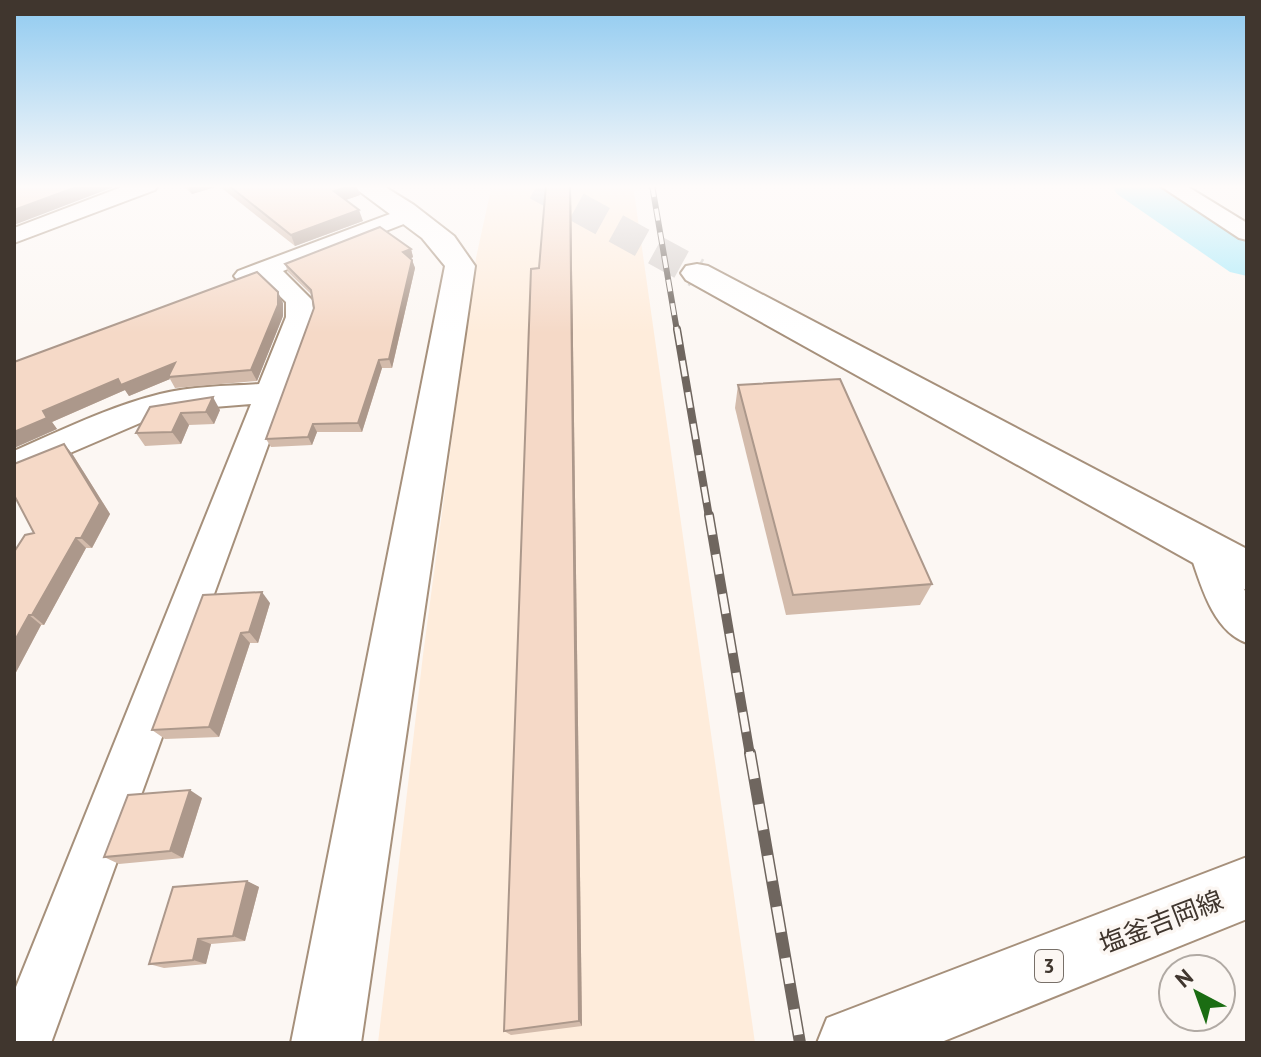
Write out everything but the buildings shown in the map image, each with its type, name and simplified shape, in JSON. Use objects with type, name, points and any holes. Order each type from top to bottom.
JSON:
[{"type":"street","points":[[222,286],[356,234]]},
{"type":"street","points":[[326,1043],[460,266],[455,254],[434,234]]},
{"type":"street","points":[[22,1043],[300,317],[299,300],[266,269]]},
{"type":"street","points":[[697,273],[1247,571]]},
{"type":"street","points":[[14,465],[159,405],[189,399],[272,393]]},
{"type":"street","points":[[1207,550],[1224,594],[1247,626]]},
{"type":"street","name":"塩釜吉岡線","points":[[852,1043],[1247,888]]},
{"type":"shaded area","points":[[481,234],[640,234],[755,1043],[378,1043],[423,655]]},
{"type":"waterway","points":[[1206,234],[1247,262]]},
{"type":"tunnel","points":[[627,234],[697,273]]},
{"type":"railway","points":[[660,234],[677,331]]},
{"type":"railway","points":[[677,329],[709,517]]},
{"type":"railway","points":[[709,515],[750,755]]},
{"type":"railway","points":[[750,753],[800,1043]]}]
